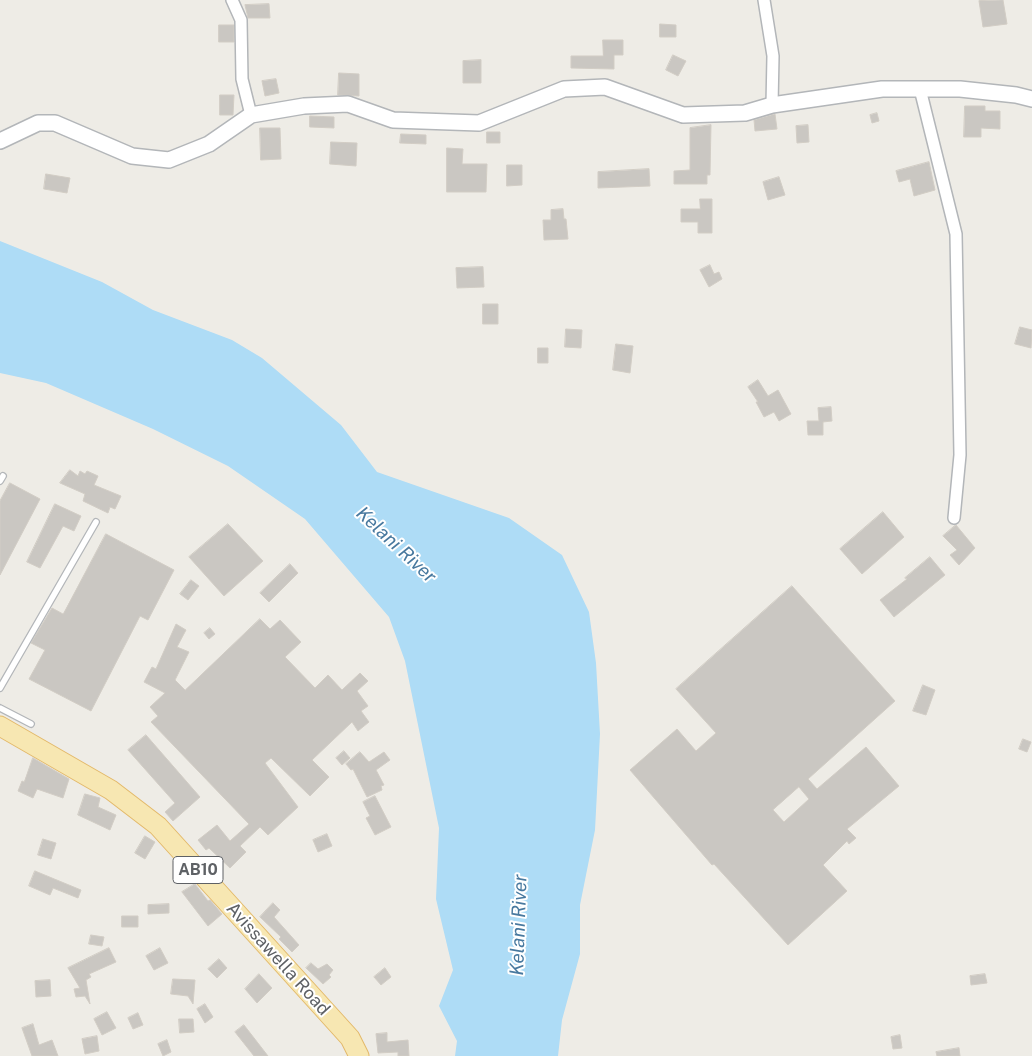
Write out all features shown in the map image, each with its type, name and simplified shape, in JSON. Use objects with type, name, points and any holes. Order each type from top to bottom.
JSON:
[{"type":"main road","name":"Avissawella Road","points":[[0,726],[111,790],[158,826],[350,1038],[359,1056]]},
{"type":"street","points":[[232,0],[241,20],[242,79],[251,115]]},
{"type":"street","points":[[764,0],[773,56],[772,105]]},
{"type":"street","points":[[0,141],[38,123],[55,123],[132,156],[169,160],[209,144],[251,115],[304,106],[348,104],[393,120],[478,123],[564,88],[605,87],[683,115],[745,113],[772,105],[882,89],[960,88],[1016,95],[1032,99]]},
{"type":"street","points":[[920,88],[956,234],[960,455],[954,518]]},
{"type":"lane","points":[[0,688],[2,680],[96,522]]},
{"type":"lane","points":[[0,708],[32,724]]},
{"type":"water","name":"Kelani River","points":[[0,241],[102,282],[153,310],[232,340],[262,358],[341,425],[377,472],[509,518],[562,555],[589,612],[596,663],[600,734],[595,830],[580,905],[580,954],[562,1020],[558,1056],[455,1056],[457,1041],[439,1006],[453,970],[436,899],[439,828],[405,661],[389,617],[305,519],[228,466],[153,429],[46,383],[0,373]]},
{"type":"building","points":[[1003,0],[1007,24],[983,27],[979,1]]},
{"type":"building","points":[[269,4],[270,18],[248,18],[245,5]]},
{"type":"building","points":[[660,24],[676,25],[676,37],[660,37]]},
{"type":"building","points":[[219,25],[234,25],[234,42],[219,42]]},
{"type":"building","points":[[603,40],[623,40],[623,55],[614,55],[614,69],[571,68],[571,56],[603,56]]},
{"type":"building","points":[[673,55],[686,61],[678,76],[666,70]]},
{"type":"building","points":[[481,60],[481,83],[463,83],[463,61]]},
{"type":"building","points":[[339,73],[359,74],[359,96],[338,95]]},
{"type":"building","points":[[276,79],[279,93],[265,96],[262,81]]},
{"type":"building","points":[[220,95],[234,95],[233,115],[220,115]]},
{"type":"building","points":[[965,106],[985,106],[985,111],[1000,111],[1000,129],[981,128],[981,137],[964,137]]},
{"type":"building","points":[[877,113],[879,121],[872,123],[870,115]]},
{"type":"building","points":[[775,114],[777,129],[755,131],[754,120]]},
{"type":"building","points":[[310,116],[334,117],[334,128],[310,127]]},
{"type":"building","points":[[711,125],[710,175],[707,175],[707,184],[674,184],[674,171],[690,170],[690,128]]},
{"type":"building","points":[[808,125],[809,142],[797,143],[796,126]]},
{"type":"building","points":[[260,128],[280,128],[281,159],[261,160]]},
{"type":"building","points":[[487,132],[500,132],[500,143],[487,143]]},
{"type":"building","points":[[401,134],[426,135],[426,144],[400,143]]},
{"type":"building","points":[[331,142],[357,143],[356,166],[330,164]]},
{"type":"building","points":[[447,148],[463,149],[462,164],[487,164],[486,192],[447,192]]},
{"type":"building","points":[[929,162],[935,190],[914,196],[910,179],[899,182],[896,171]]},
{"type":"building","points":[[507,165],[522,165],[522,185],[507,186]]},
{"type":"building","points":[[649,169],[650,186],[598,188],[598,172]]},
{"type":"building","points":[[46,174],[70,178],[67,193],[44,189]]},
{"type":"building","points":[[779,177],[785,195],[768,200],[763,182]]},
{"type":"building","points":[[700,199],[712,199],[712,233],[698,233],[698,222],[681,222],[681,209],[700,209]]},
{"type":"building","points":[[563,209],[568,239],[544,240],[543,220],[551,220],[551,210]]},
{"type":"building","points":[[710,265],[714,274],[719,272],[722,279],[709,287],[700,270]]},
{"type":"building","points":[[483,267],[484,287],[457,288],[456,268]]},
{"type":"building","points":[[483,304],[498,304],[498,324],[483,324]]},
{"type":"building","points":[[1020,327],[1032,330],[1031,348],[1015,344]]},
{"type":"building","points":[[566,329],[582,330],[581,348],[565,347]]},
{"type":"building","points":[[616,344],[633,346],[630,373],[613,370]]},
{"type":"building","points":[[538,348],[548,348],[548,363],[538,363]]},
{"type":"building","points":[[758,380],[768,396],[778,390],[791,414],[779,421],[774,412],[764,417],[756,402],[758,402],[748,387]]},
{"type":"building","points":[[831,407],[832,421],[823,422],[823,435],[808,435],[807,421],[819,421],[818,408]]},
{"type":"building","points":[[70,470],[78,476],[80,471],[85,474],[87,471],[98,476],[94,485],[121,496],[115,509],[110,507],[108,513],[83,501],[85,494],[60,483]]},
{"type":"building","points":[[10,483],[40,499],[0,575],[0,501]]},
{"type":"building","points":[[55,504],[81,516],[74,531],[63,526],[40,568],[27,562]]},
{"type":"building","points":[[883,512],[904,537],[862,574],[840,549]]},
{"type":"building","points":[[228,524],[263,561],[224,596],[189,557]]},
{"type":"building","points":[[956,525],[975,548],[959,565],[950,555],[957,550],[943,536]]},
{"type":"building","points":[[106,534],[174,570],[148,620],[140,616],[91,711],[29,679],[45,650],[31,643],[52,608],[63,614]]},
{"type":"building","points":[[930,557],[945,575],[894,617],[880,600],[907,579],[905,578]]},
{"type":"building","points":[[290,564],[298,573],[269,602],[260,593]]},
{"type":"building","points":[[191,580],[199,586],[188,600],[180,594]]},
{"type":"building","points":[[792,586],[895,701],[808,779],[817,789],[866,747],[899,786],[847,829],[856,838],[849,844],[847,841],[823,865],[847,891],[788,945],[714,864],[712,865],[630,770],[677,729],[696,751],[716,733],[676,689]],"holes":[[[799,787],[809,799],[784,822],[773,810]]]},
{"type":"building","points":[[260,619],[270,629],[280,620],[301,642],[285,657],[315,688],[328,675],[342,690],[360,673],[368,681],[357,691],[368,706],[361,711],[369,722],[358,731],[352,722],[312,760],[329,777],[310,796],[271,758],[265,763],[298,807],[268,835],[260,827],[240,846],[246,852],[230,868],[209,848],[206,850],[198,840],[217,825],[230,841],[249,824],[151,722],[158,716],[150,707],[165,693],[144,682],[152,667],[156,669],[176,624],[186,630],[177,647],[189,652],[175,680],[185,690]]},
{"type":"building","points":[[210,628],[215,634],[209,639],[204,633]]},
{"type":"building","points":[[923,685],[935,690],[926,715],[913,711]]},
{"type":"building","points":[[146,735],[200,797],[173,821],[165,812],[175,803],[128,750]]},
{"type":"building","points":[[1023,739],[1031,742],[1027,752],[1019,749]]},
{"type":"building","points":[[344,751],[350,758],[342,765],[336,758]]},
{"type":"building","points":[[360,752],[369,762],[384,752],[390,760],[376,770],[384,785],[381,786],[382,790],[367,797],[353,769],[351,770],[346,764]]},
{"type":"building","points":[[33,758],[69,779],[63,798],[37,789],[33,798],[18,791],[22,781],[24,782]]},
{"type":"building","points":[[85,794],[100,798],[98,807],[116,815],[110,830],[78,815]]},
{"type":"building","points":[[375,796],[391,827],[375,835],[366,818],[370,816],[363,802]]},
{"type":"building","points":[[327,834],[332,846],[318,852],[313,840]]},
{"type":"building","points":[[145,836],[155,842],[145,859],[135,853]]},
{"type":"building","points":[[43,839],[56,843],[51,859],[38,855]]},
{"type":"building","points":[[35,871],[81,890],[78,898],[53,888],[50,895],[29,886]]},
{"type":"building","points":[[195,884],[208,901],[210,900],[222,914],[208,926],[182,892]]},
{"type":"building","points":[[273,903],[280,910],[274,917],[299,945],[292,952],[279,939],[281,937],[260,917]]},
{"type":"building","points":[[169,904],[169,913],[148,914],[148,905]]},
{"type":"building","points":[[122,916],[138,916],[138,927],[122,927]]},
{"type":"building","points":[[91,935],[104,937],[102,946],[89,944]]},
{"type":"building","points":[[109,948],[116,962],[89,974],[91,977],[86,980],[90,1004],[85,996],[76,997],[74,989],[80,988],[68,968]]},
{"type":"building","points":[[160,948],[168,963],[154,970],[146,956]]},
{"type":"building","points":[[219,959],[227,968],[217,978],[208,969]]},
{"type":"building","points":[[311,963],[318,969],[327,964],[333,970],[329,975],[331,977],[323,984],[306,968]]},
{"type":"building","points":[[385,968],[391,977],[381,985],[374,977]]},
{"type":"building","points":[[259,974],[272,988],[257,1003],[245,989]]},
{"type":"building","points":[[985,974],[987,983],[971,985],[970,976]]},
{"type":"building","points":[[173,979],[195,980],[193,1004],[188,996],[171,994]]},
{"type":"building","points":[[50,980],[51,996],[36,997],[35,981]]},
{"type":"building","points":[[205,1004],[213,1017],[205,1023],[197,1009]]},
{"type":"building","points":[[107,1012],[116,1028],[102,1035],[94,1019]]},
{"type":"building","points":[[138,1013],[143,1025],[133,1029],[128,1018]]},
{"type":"building","points":[[179,1019],[193,1019],[194,1032],[180,1033]]},
{"type":"building","points":[[33,1024],[39,1045],[52,1040],[58,1056],[32,1056],[22,1028]]},
{"type":"building","points":[[244,1025],[268,1056],[254,1056],[235,1032]]},
{"type":"building","points":[[387,1033],[387,1042],[408,1040],[409,1056],[398,1056],[398,1052],[378,1053],[376,1034]]},
{"type":"building","points":[[900,1035],[902,1048],[893,1049],[891,1037]]},
{"type":"building","points":[[97,1036],[99,1051],[85,1054],[82,1039]]},
{"type":"building","points":[[167,1040],[171,1052],[163,1056],[158,1044]]},
{"type":"building","points":[[959,1048],[960,1056],[937,1056],[936,1052]]}]
